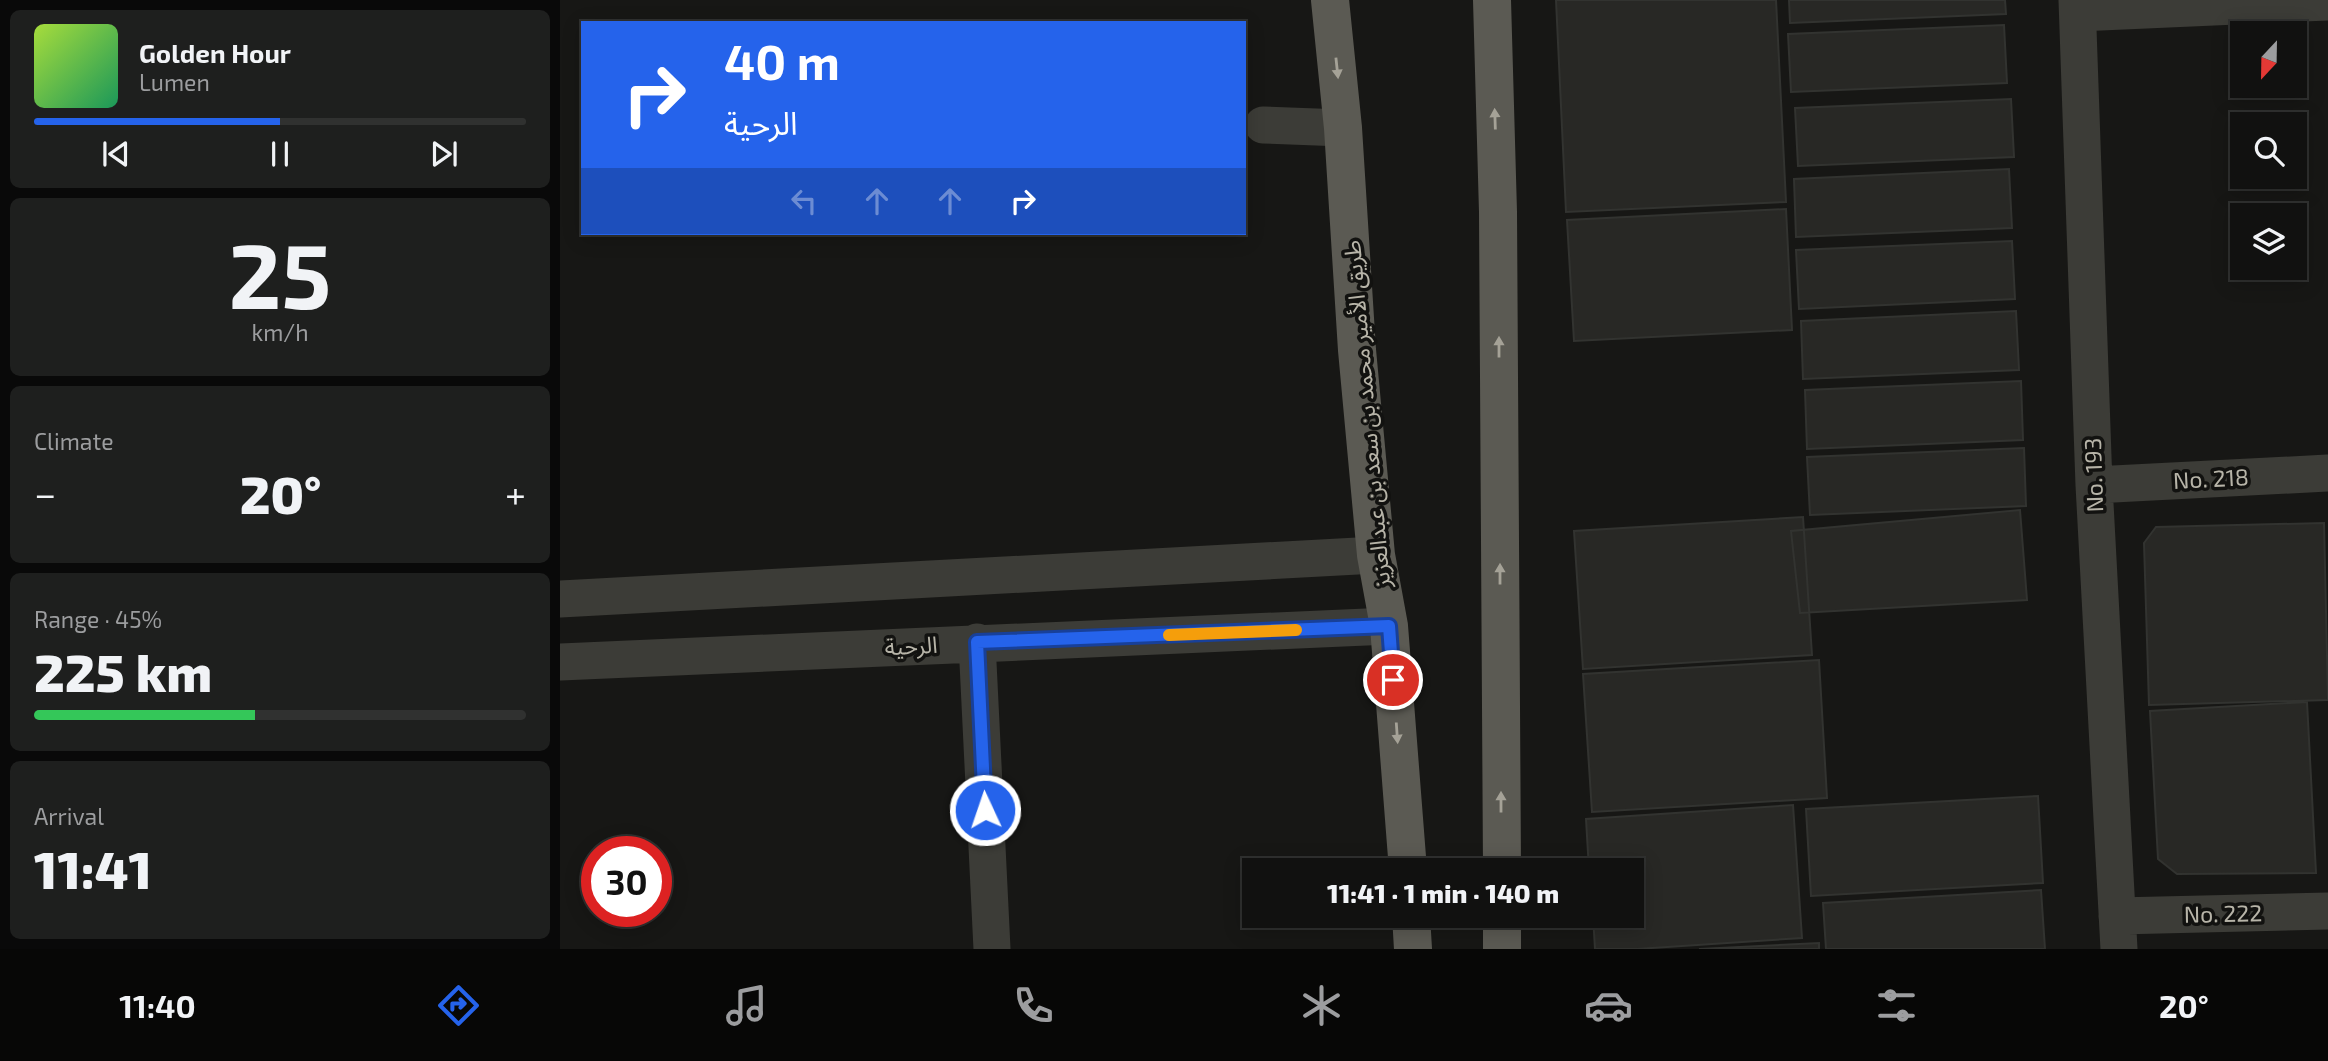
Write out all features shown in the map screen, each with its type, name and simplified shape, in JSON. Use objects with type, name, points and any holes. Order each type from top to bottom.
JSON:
[{"type":"main road","name":"طريق الأمير محمد بن سعد بن عبدالعزيز","points":[[1329,0],[1343,128],[1357,350],[1376,555],[1389,626],[1407,858]]},
{"type":"main road","points":[[1492,0],[1498,226],[1502,858]]},
{"type":"main road","points":[[1412,928],[1413,949]]},
{"type":"main road","points":[[1502,928],[1502,949]]},
{"type":"street","points":[[2077,7],[2328,2]]},
{"type":"street","name":"No. 193","points":[[2077,7],[2094,485],[2118,933]]},
{"type":"street","points":[[1263,125],[1343,128]]},
{"type":"street","name":"No. 218","points":[[2094,485],[2328,473]]},
{"type":"street","points":[[560,600],[1376,555]]},
{"type":"street","name":"الرحية","points":[[560,662],[1389,626]]},
{"type":"street","points":[[977,642],[992,949]]},
{"type":"street","name":"No. 222","points":[[2118,933],[2328,911]]},
{"type":"building","points":[[1556,0],[1776,0],[1786,202],[1566,212]]},
{"type":"building","points":[[1789,0],[2005,0],[2006,14],[1790,23]]},
{"type":"building","points":[[2004,25],[2007,83],[1791,92],[1788,34]]},
{"type":"building","points":[[2011,99],[2014,157],[1798,166],[1795,108]]},
{"type":"building","points":[[2009,169],[2012,228],[1796,237],[1794,179]]},
{"type":"building","points":[[1786,209],[1792,330],[1574,341],[1567,220]]},
{"type":"building","points":[[2012,241],[2015,299],[1799,309],[1796,250]]},
{"type":"building","points":[[2016,311],[2019,370],[1803,379],[1801,321]]},
{"type":"building","points":[[2021,381],[2023,440],[1807,449],[1805,390]]},
{"type":"building","points":[[2024,448],[2026,506],[1810,515],[1807,457]]},
{"type":"building","points":[[2020,510],[2027,600],[1800,613],[1791,531]]},
{"type":"building","points":[[1803,517],[1812,655],[1583,669],[1574,531]]},
{"type":"building","points":[[2324,523],[2328,700],[2149,705],[2144,543],[2156,527]]},
{"type":"building","points":[[1819,660],[1827,798],[1592,812],[1583,674]]},
{"type":"building","points":[[2307,702],[2316,873],[2177,874],[2158,859],[2150,711]]},
{"type":"building","points":[[2038,796],[2043,883],[1811,896],[1806,809]]},
{"type":"building","points":[[1793,805],[1802,938],[1637,949],[1595,949],[1594,928],[1644,928],[1644,858],[1588,858],[1586,819]]},
{"type":"building","points":[[2041,890],[2045,949],[1826,949],[1823,903]]},
{"type":"building","points":[[1819,943],[1819,949],[1699,949]]},
{"type":"slow traffic","points":[[1169,635],[1296,630]]},
{"type":"route","points":[[985,810],[977,642],[1389,626],[1393,680]]}]
